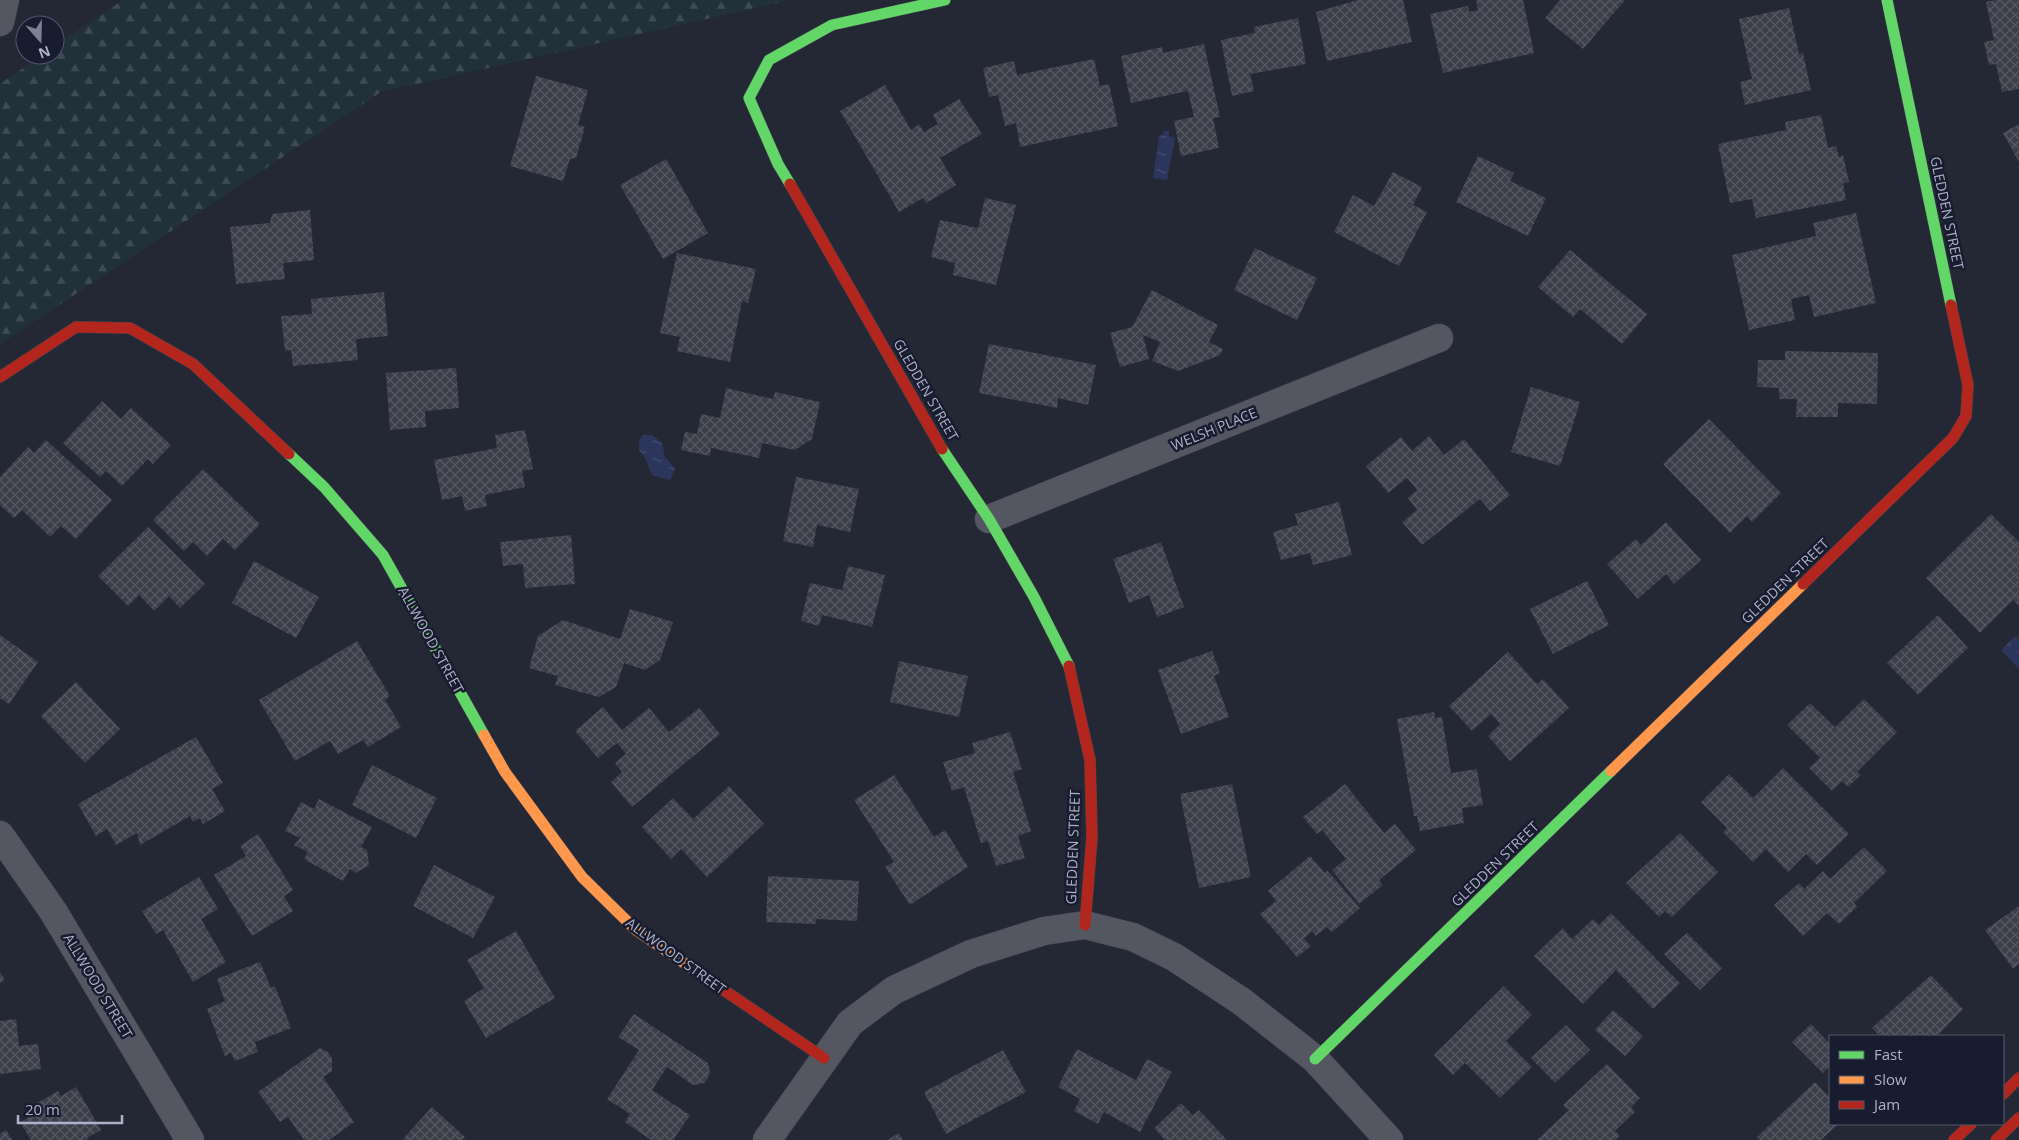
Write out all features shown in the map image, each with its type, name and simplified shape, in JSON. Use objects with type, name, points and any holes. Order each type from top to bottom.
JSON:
[{"type":"street","points":[[0,22],[5,0]]},
{"type":"street","name":"GLEDDEN STREET","points":[[945,0],[832,25],[769,60],[749,98],[778,164],[953,468],[989,519],[1034,597],[1070,669],[1090,760],[1092,837],[1085,925]]},
{"type":"street","name":"GLEDDEN STREET","points":[[1315,1060],[1953,438],[1966,416],[1968,385],[1887,0]]},
{"type":"street","name":"ALLWOOD STREET","points":[[0,377],[76,327],[130,328],[193,364],[324,487],[383,556],[505,772],[582,877],[636,930],[824,1058]]},
{"type":"street","name":"WELSH PLACE","points":[[989,519],[1439,338]]},
{"type":"street","name":"ALLWOOD STREET","points":[[0,835],[53,911],[190,1140]]},
{"type":"street","points":[[767,1140],[850,1023],[894,990],[971,954],[1044,931],[1085,925],[1133,938],[1174,957],[1242,1001],[1315,1060],[1389,1140]]},
{"type":"street","points":[[2004,1093],[2019,1078]]},
{"type":"street","points":[[1996,1140],[2019,1118]]},
{"type":"street","points":[[1954,1140],[1970,1125]]},
{"type":"green space","points":[[123,0],[791,0],[381,92],[0,344],[0,84],[28,65],[65,65],[65,39]]},
{"type":"water","points":[[1164,131],[1169,131],[1169,136],[1175,138],[1167,180],[1153,178],[1159,136]]},
{"type":"water","points":[[643,435],[652,435],[662,443],[665,457],[675,469],[670,480],[652,475],[645,458],[639,450],[639,441]]},
{"type":"water","points":[[2015,636],[2019,640],[2019,669],[2001,650]]},
{"type":"building","points":[[1358,0],[1403,0],[1412,42],[1327,61],[1316,12]]},
{"type":"building","points":[[1476,0],[1523,0],[1534,53],[1443,73],[1430,14],[1468,6],[1469,12],[1478,10]]},
{"type":"building","points":[[1560,0],[1625,0],[1583,49],[1545,18]]},
{"type":"building","points":[[2019,0],[2019,89],[2002,92],[1996,64],[1989,65],[1984,42],[1994,40],[1986,2]]},
{"type":"building","points":[[1789,8],[1799,54],[1803,53],[1811,90],[1745,105],[1740,82],[1752,79],[1739,19]]},
{"type":"building","points":[[1298,18],[1306,64],[1250,74],[1254,91],[1232,96],[1221,40],[1255,33],[1254,27]]},
{"type":"building","points":[[1204,44],[1220,117],[1213,118],[1219,148],[1181,156],[1174,121],[1194,117],[1188,91],[1131,103],[1121,56],[1162,47],[1163,53]]},
{"type":"building","points":[[1094,59],[1100,86],[1109,84],[1118,126],[1020,147],[1016,123],[1005,126],[998,95],[989,97],[983,68],[1014,61],[1017,75]]},
{"type":"building","points":[[536,76],[588,90],[578,125],[585,127],[576,158],[570,159],[563,181],[510,166]]},
{"type":"building","points":[[885,85],[911,130],[919,124],[924,132],[938,124],[933,115],[959,99],[982,134],[940,158],[956,185],[926,203],[923,198],[899,212],[840,111]]},
{"type":"building","points":[[1821,115],[1828,148],[1836,146],[1839,157],[1843,155],[1849,182],[1843,183],[1846,200],[1756,218],[1752,199],[1730,203],[1718,144],[1786,130],[1785,122]]},
{"type":"building","points":[[2019,124],[2019,162],[2003,133]]},
{"type":"building","points":[[1478,156],[1514,173],[1510,181],[1546,198],[1528,236],[1456,202]]},
{"type":"building","points":[[666,159],[708,233],[663,259],[620,185]]},
{"type":"building","points":[[1393,172],[1422,187],[1413,205],[1427,212],[1399,266],[1334,232],[1353,195],[1374,206]]},
{"type":"building","points":[[985,198],[1016,205],[996,285],[953,275],[955,263],[931,257],[940,220],[978,228]]},
{"type":"building","points":[[310,210],[314,260],[283,263],[285,279],[236,284],[230,227],[270,223],[272,214]]},
{"type":"building","points":[[1856,213],[1876,303],[1814,317],[1809,295],[1791,299],[1795,320],[1749,330],[1732,255],[1816,236],[1813,223]]},
{"type":"building","points":[[1255,248],[1317,278],[1297,320],[1234,290]]},
{"type":"building","points":[[1570,250],[1647,314],[1622,344],[1580,309],[1573,317],[1538,287]]},
{"type":"building","points":[[677,253],[756,269],[748,303],[742,301],[730,362],[677,351],[680,337],[660,333]]},
{"type":"building","points":[[1152,290],[1218,325],[1209,342],[1223,349],[1220,355],[1178,371],[1152,361],[1160,342],[1143,335],[1149,359],[1120,367],[1110,333],[1132,327]]},
{"type":"building","points":[[384,292],[388,336],[356,339],[358,360],[293,366],[291,350],[285,351],[281,316],[312,314],[311,299]]},
{"type":"building","points":[[989,344],[1096,365],[1088,405],[1058,398],[1057,408],[979,393]]},
{"type":"building","points":[[1785,351],[1878,353],[1877,404],[1838,403],[1838,417],[1796,417],[1797,399],[1779,399],[1779,388],[1757,387],[1758,360],[1785,360]]},
{"type":"building","points":[[456,368],[459,408],[425,411],[426,427],[390,430],[386,373]]},
{"type":"building","points":[[1531,387],[1580,402],[1560,466],[1511,452]]},
{"type":"building","points":[[726,388],[773,399],[775,392],[820,402],[812,439],[795,450],[762,443],[759,458],[711,448],[710,456],[681,450],[685,432],[697,434],[701,414],[720,418]]},
{"type":"building","points":[[102,401],[121,419],[131,408],[171,445],[153,464],[148,459],[122,486],[106,471],[100,477],[63,443]]},
{"type":"building","points":[[1709,419],[1781,493],[1752,522],[1747,516],[1730,533],[1663,464]]},
{"type":"building","points":[[525,430],[533,469],[522,471],[525,487],[485,495],[487,506],[465,511],[462,496],[442,500],[434,460],[497,448],[495,435]]},
{"type":"building","points":[[1429,436],[1444,455],[1464,439],[1510,495],[1490,511],[1480,499],[1422,545],[1402,522],[1417,510],[1408,498],[1417,490],[1407,478],[1388,493],[1366,466],[1401,437],[1412,451]]},
{"type":"building","points":[[46,440],[112,500],[76,539],[61,526],[50,537],[22,510],[14,518],[0,505],[0,477],[28,447],[34,453]]},
{"type":"building","points":[[203,469],[260,524],[235,550],[223,539],[207,556],[193,542],[184,551],[153,520]]},
{"type":"building","points":[[796,477],[859,489],[850,532],[817,525],[813,547],[783,541]]},
{"type":"building","points":[[1339,502],[1352,555],[1313,565],[1310,553],[1281,560],[1273,532],[1298,525],[1295,514]]},
{"type":"building","points":[[1991,514],[2019,542],[2019,606],[2013,600],[1980,633],[1926,578]]},
{"type":"building","points":[[1666,522],[1701,560],[1674,584],[1666,574],[1638,599],[1607,564],[1636,539],[1641,545]]},
{"type":"building","points":[[148,527],[205,584],[180,608],[169,596],[154,611],[139,595],[128,606],[98,576]]},
{"type":"building","points":[[571,535],[575,584],[525,588],[523,564],[503,566],[500,542]]},
{"type":"building","points":[[1161,542],[1184,607],[1157,617],[1149,595],[1129,603],[1113,559]]},
{"type":"building","points":[[254,561],[319,597],[296,638],[232,603]]},
{"type":"building","points":[[848,566],[885,575],[872,627],[822,615],[819,626],[801,621],[810,583],[842,590]]},
{"type":"building","points":[[1587,581],[1609,625],[1553,654],[1530,609]]},
{"type":"building","points":[[630,609],[673,622],[660,660],[645,670],[624,663],[616,687],[599,697],[555,685],[558,676],[529,668],[538,636],[563,620],[620,639]]},
{"type":"building","points":[[1938,615],[1968,648],[1918,695],[1887,663]]},
{"type":"building","points":[[0,635],[38,662],[9,704],[0,698]]},
{"type":"building","points":[[357,641],[390,696],[385,700],[401,727],[368,747],[363,740],[338,754],[330,741],[295,761],[259,700]]},
{"type":"building","points":[[1212,651],[1220,673],[1214,676],[1229,717],[1181,734],[1158,670]]},
{"type":"building","points":[[1508,652],[1537,684],[1543,679],[1569,708],[1510,761],[1488,736],[1500,724],[1491,714],[1472,731],[1449,706]]},
{"type":"building","points":[[899,661],[968,676],[959,717],[890,702]]},
{"type":"building","points":[[76,682],[120,729],[85,763],[41,716]]},
{"type":"building","points":[[1864,699],[1897,732],[1857,772],[1861,775],[1848,787],[1842,781],[1832,791],[1809,768],[1820,758],[1787,725],[1810,703],[1835,727]]},
{"type":"building","points":[[603,707],[622,730],[649,708],[669,732],[699,708],[720,734],[632,807],[611,782],[622,772],[615,763],[626,754],[617,743],[598,758],[575,731]]},
{"type":"building","points":[[1434,712],[1435,718],[1442,717],[1451,773],[1477,769],[1483,805],[1462,808],[1464,823],[1420,831],[1417,816],[1414,816],[1397,719]]},
{"type":"building","points":[[1010,732],[1022,769],[1013,772],[1031,831],[1018,836],[1025,858],[996,866],[988,841],[981,843],[964,787],[952,791],[943,762],[975,753],[972,743]]},
{"type":"building","points":[[196,737],[223,783],[212,789],[225,811],[203,824],[200,818],[193,822],[190,816],[140,845],[137,833],[116,845],[107,829],[96,836],[78,804]]},
{"type":"building","points":[[372,765],[437,798],[416,838],[352,805]]},
{"type":"building","points":[[1783,768],[1849,834],[1817,865],[1806,854],[1788,872],[1766,849],[1753,862],[1723,832],[1727,828],[1701,802],[1729,774],[1753,798]]},
{"type":"building","points":[[894,775],[934,837],[945,830],[968,867],[910,905],[885,867],[894,862],[854,800]]},
{"type":"building","points":[[1232,784],[1251,877],[1199,888],[1180,794]]},
{"type":"building","points":[[1345,784],[1384,833],[1395,824],[1416,850],[1379,880],[1383,885],[1359,904],[1332,870],[1346,859],[1322,830],[1317,834],[1303,817]]},
{"type":"building","points":[[729,786],[764,824],[707,877],[681,849],[671,859],[642,827],[673,798],[693,819]]},
{"type":"building","points":[[319,799],[372,827],[361,847],[367,850],[369,865],[356,873],[350,869],[343,881],[304,859],[308,852],[294,845],[300,838],[285,831],[301,802],[314,809]]},
{"type":"building","points":[[1680,833],[1718,872],[1672,917],[1665,911],[1659,917],[1626,883]]},
{"type":"building","points":[[258,834],[293,890],[284,896],[293,911],[252,936],[214,875],[246,856],[240,846]]},
{"type":"building","points":[[1864,847],[1887,871],[1854,903],[1857,907],[1839,924],[1827,913],[1803,936],[1774,905],[1799,883],[1804,889],[1823,871],[1830,879]]},
{"type":"building","points":[[1310,856],[1325,873],[1327,870],[1360,908],[1332,932],[1327,927],[1316,936],[1312,931],[1304,939],[1311,946],[1297,957],[1260,914],[1276,901],[1268,891]]},
{"type":"building","points":[[434,865],[495,897],[473,938],[413,906]]},
{"type":"building","points":[[768,876],[859,881],[857,921],[816,919],[816,924],[766,922]]},
{"type":"building","points":[[199,877],[218,909],[201,919],[226,962],[193,982],[163,930],[156,934],[142,911]]},
{"type":"building","points":[[2019,906],[2019,964],[2013,969],[1985,930]]},
{"type":"building","points":[[1611,913],[1680,983],[1653,1009],[1616,970],[1583,1004],[1534,956],[1563,928],[1572,939],[1593,919],[1599,925]]},
{"type":"building","points":[[516,931],[555,998],[486,1038],[464,1001],[484,988],[467,960]]},
{"type":"building","points":[[1687,933],[1722,968],[1700,990],[1664,954]]},
{"type":"building","points":[[260,962],[271,988],[275,986],[291,1028],[255,1042],[258,1052],[235,1061],[231,1053],[225,1056],[207,1009],[225,1001],[217,979]]},
{"type":"building","points":[[0,972],[5,980],[0,983]]},
{"type":"building","points":[[1931,975],[1963,1009],[1938,1035],[1879,1035],[1872,1028]]},
{"type":"building","points":[[1504,986],[1532,1015],[1506,1041],[1532,1067],[1500,1098],[1465,1063],[1453,1075],[1434,1055]]},
{"type":"building","points":[[1613,1010],[1643,1036],[1625,1056],[1595,1030]]},
{"type":"building","points":[[634,1014],[708,1063],[710,1073],[705,1083],[693,1085],[667,1067],[652,1090],[690,1115],[673,1140],[651,1140],[625,1122],[630,1114],[607,1099],[639,1050],[618,1037]]},
{"type":"building","points":[[16,1019],[19,1046],[38,1044],[41,1069],[0,1074],[0,1021]]},
{"type":"building","points":[[1811,1024],[1829,1043],[1829,1067],[1823,1073],[1792,1042]]},
{"type":"building","points":[[1566,1025],[1590,1050],[1555,1083],[1531,1058]]},
{"type":"building","points":[[320,1048],[328,1052],[332,1058],[332,1071],[323,1077],[354,1122],[329,1140],[304,1140],[288,1117],[280,1122],[258,1092]]},
{"type":"building","points":[[1077,1049],[1136,1080],[1147,1059],[1172,1072],[1140,1132],[1104,1112],[1098,1124],[1074,1111],[1080,1099],[1058,1087]]},
{"type":"building","points":[[1003,1050],[1026,1092],[946,1134],[924,1092]]},
{"type":"building","points":[[1607,1064],[1640,1098],[1631,1107],[1635,1112],[1615,1131],[1620,1136],[1615,1140],[1537,1140],[1569,1110],[1563,1105]]},
{"type":"building","points":[[1815,1082],[1829,1097],[1829,1125],[1837,1125],[1821,1140],[1760,1140],[1757,1137]]},
{"type":"building","points":[[76,1087],[101,1130],[87,1138],[88,1140],[31,1140],[20,1122],[38,1112],[34,1105],[58,1091],[61,1096]]},
{"type":"building","points":[[1181,1103],[1193,1115],[1199,1110],[1227,1140],[1165,1140],[1154,1128]]},
{"type":"building","points":[[432,1107],[465,1137],[462,1140],[402,1140]]},
{"type":"building","points":[[6,1130],[12,1140],[0,1140],[0,1134]]},
{"type":"building","points":[[899,1133],[903,1140],[888,1140]]},
{"type":"traffic: fast","points":[[790,184],[778,164],[749,98],[769,60],[832,25],[945,0]]},
{"type":"traffic: fast","points":[[1887,0],[1951,305]]},
{"type":"traffic: fast","points":[[942,449],[989,519],[1034,597],[1069,666]]},
{"type":"traffic: fast","points":[[289,454],[324,487],[383,555],[484,735]]},
{"type":"traffic: fast","points":[[1315,1059],[1611,771]]},
{"type":"traffic: slow","points":[[1611,771],[1803,584]]},
{"type":"traffic: slow","points":[[484,735],[505,772],[582,877],[636,930],[700,974]]},
{"type":"traffic: jam","points":[[790,184],[942,449]]},
{"type":"traffic: jam","points":[[1803,584],[1953,438],[1966,416],[1968,385],[1951,305]]},
{"type":"traffic: jam","points":[[0,377],[76,327],[130,328],[193,364],[289,454]]},
{"type":"traffic: jam","points":[[1069,666],[1090,760],[1092,837],[1085,925]]},
{"type":"traffic: jam","points":[[700,974],[824,1058]]},
{"type":"traffic: jam","points":[[2004,1093],[2019,1078]]},
{"type":"traffic: jam","points":[[1996,1140],[2019,1118]]},
{"type":"traffic: jam","points":[[1954,1140],[1970,1125]]}]
